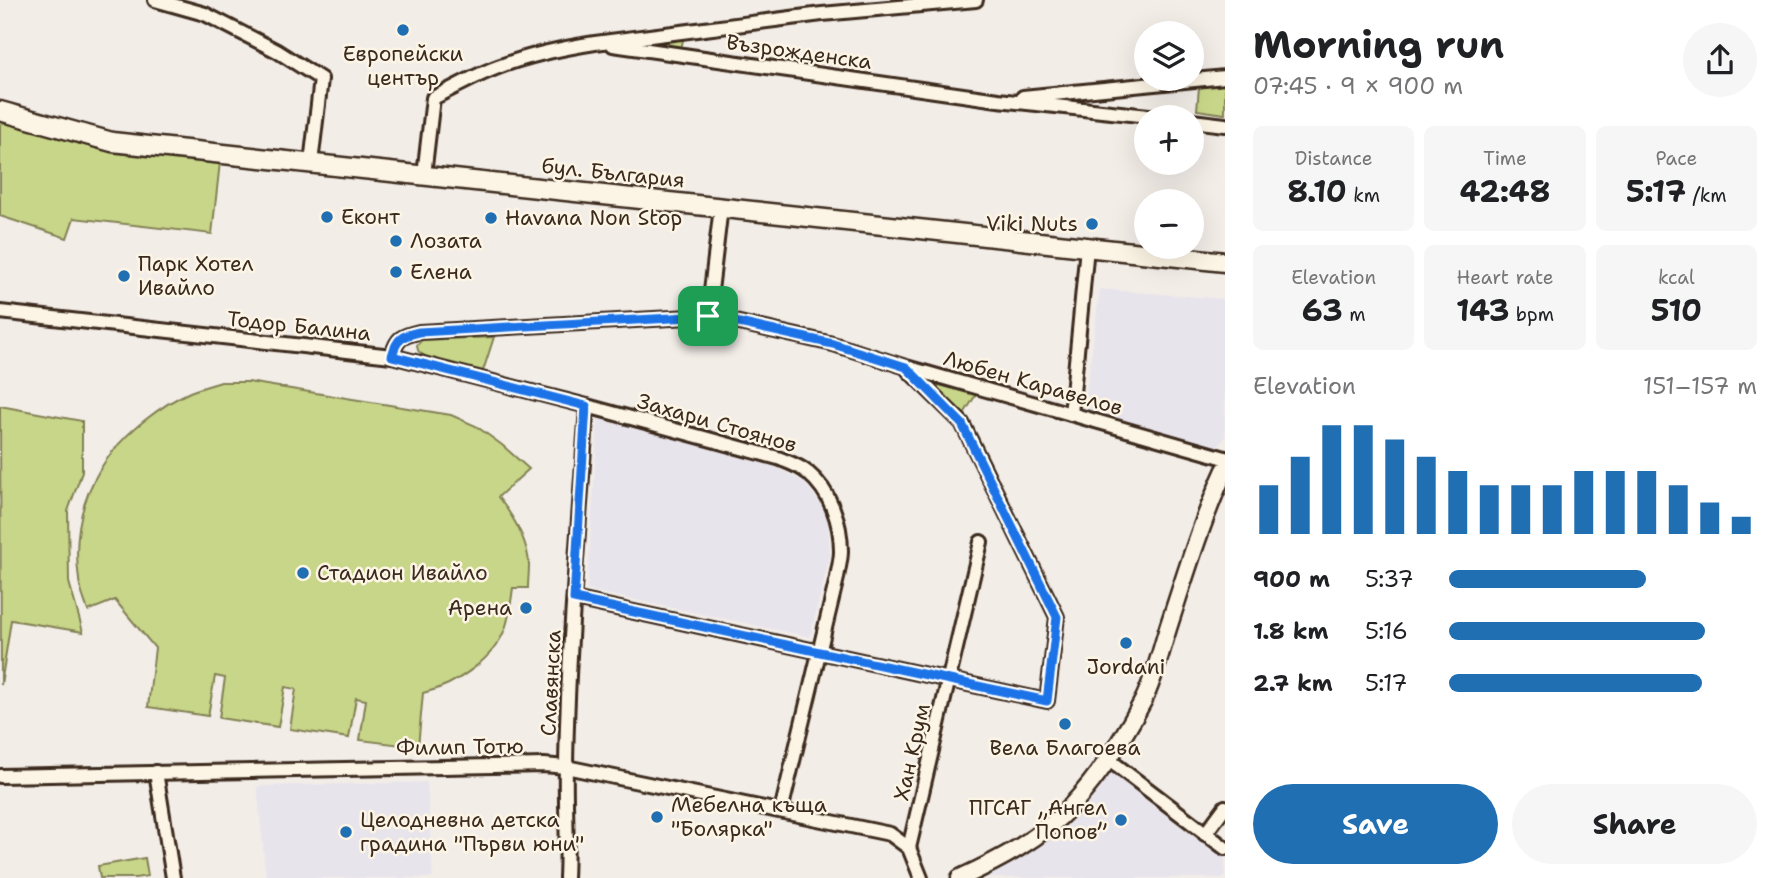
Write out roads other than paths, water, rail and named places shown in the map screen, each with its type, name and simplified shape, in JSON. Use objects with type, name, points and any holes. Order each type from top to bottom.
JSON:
[{"type":"main road","name":"бул. България","points":[[0,111],[112,142],[1225,262]]},
{"type":"street","points":[[155,0],[205,14],[277,51],[321,79],[311,163]]},
{"type":"street","points":[[424,175],[433,98],[503,65],[565,48],[595,43],[928,2],[976,0]]},
{"type":"street","name":"Възрожденска","points":[[595,43],[998,100]]},
{"type":"street","points":[[998,100],[1225,77]]},
{"type":"street","points":[[998,100],[1134,114]]},
{"type":"street","points":[[1204,122],[1225,125]]},
{"type":"street","points":[[708,316],[722,207]]},
{"type":"street","points":[[1071,414],[1087,247]]},
{"type":"street","name":"Тодор Балина","points":[[0,312],[392,356],[395,345],[403,335],[419,332],[708,316]]},
{"type":"street","name":"Любен Каравелов","points":[[708,316],[833,344],[1225,458]]},
{"type":"street","name":"Захари Стоянов","points":[[392,356],[778,458],[806,471],[819,484],[830,499],[841,553],[781,811]]},
{"type":"street","points":[[574,599],[1047,701],[1057,617],[962,424],[906,367]]},
{"type":"street","name":"Славянска","points":[[566,878],[566,767],[586,406]]},
{"type":"street","points":[[960,878],[1033,838],[1070,806],[1108,759],[1144,699],[1225,470]]},
{"type":"street","name":"Хан Крум","points":[[909,848],[981,542]]},
{"type":"street","points":[[1108,759],[1225,848]]},
{"type":"street","name":"Филип Тотю","points":[[0,776],[544,765],[566,767],[890,834],[909,848]]},
{"type":"street","points":[[156,772],[173,878]]},
{"type":"street","points":[[1205,834],[1225,807]]},
{"type":"street","points":[[909,848],[921,878]]},
{"type":"place","name":"Европейски център","points":[[403,30]]},
{"type":"place","name":"Еконт","points":[[327,217]]},
{"type":"place","name":"Havana Non Stop","points":[[491,218]]},
{"type":"place","name":"Viki Nuts","points":[[1092,224]]},
{"type":"place","name":"Лозата","points":[[396,241]]},
{"type":"place","name":"Елена","points":[[396,272]]},
{"type":"place","name":"Парк Хотел Ивайло","points":[[124,276]]},
{"type":"place","name":"Стадион Ивайло","points":[[303,573]]},
{"type":"place","name":"Арена","points":[[526,608]]},
{"type":"place","name":"Jordani","points":[[1126,643]]},
{"type":"place","name":"Вела Благоева","points":[[1065,724]]},
{"type":"place","name":"Мебелна къща \"Болярка\"","points":[[657,817]]},
{"type":"place","name":"ПГСАГ „Ангел Попов”","points":[[1121,820]]},
{"type":"place","name":"Целодневна детска градина \"Първи юни\"","points":[[346,832]]}]
